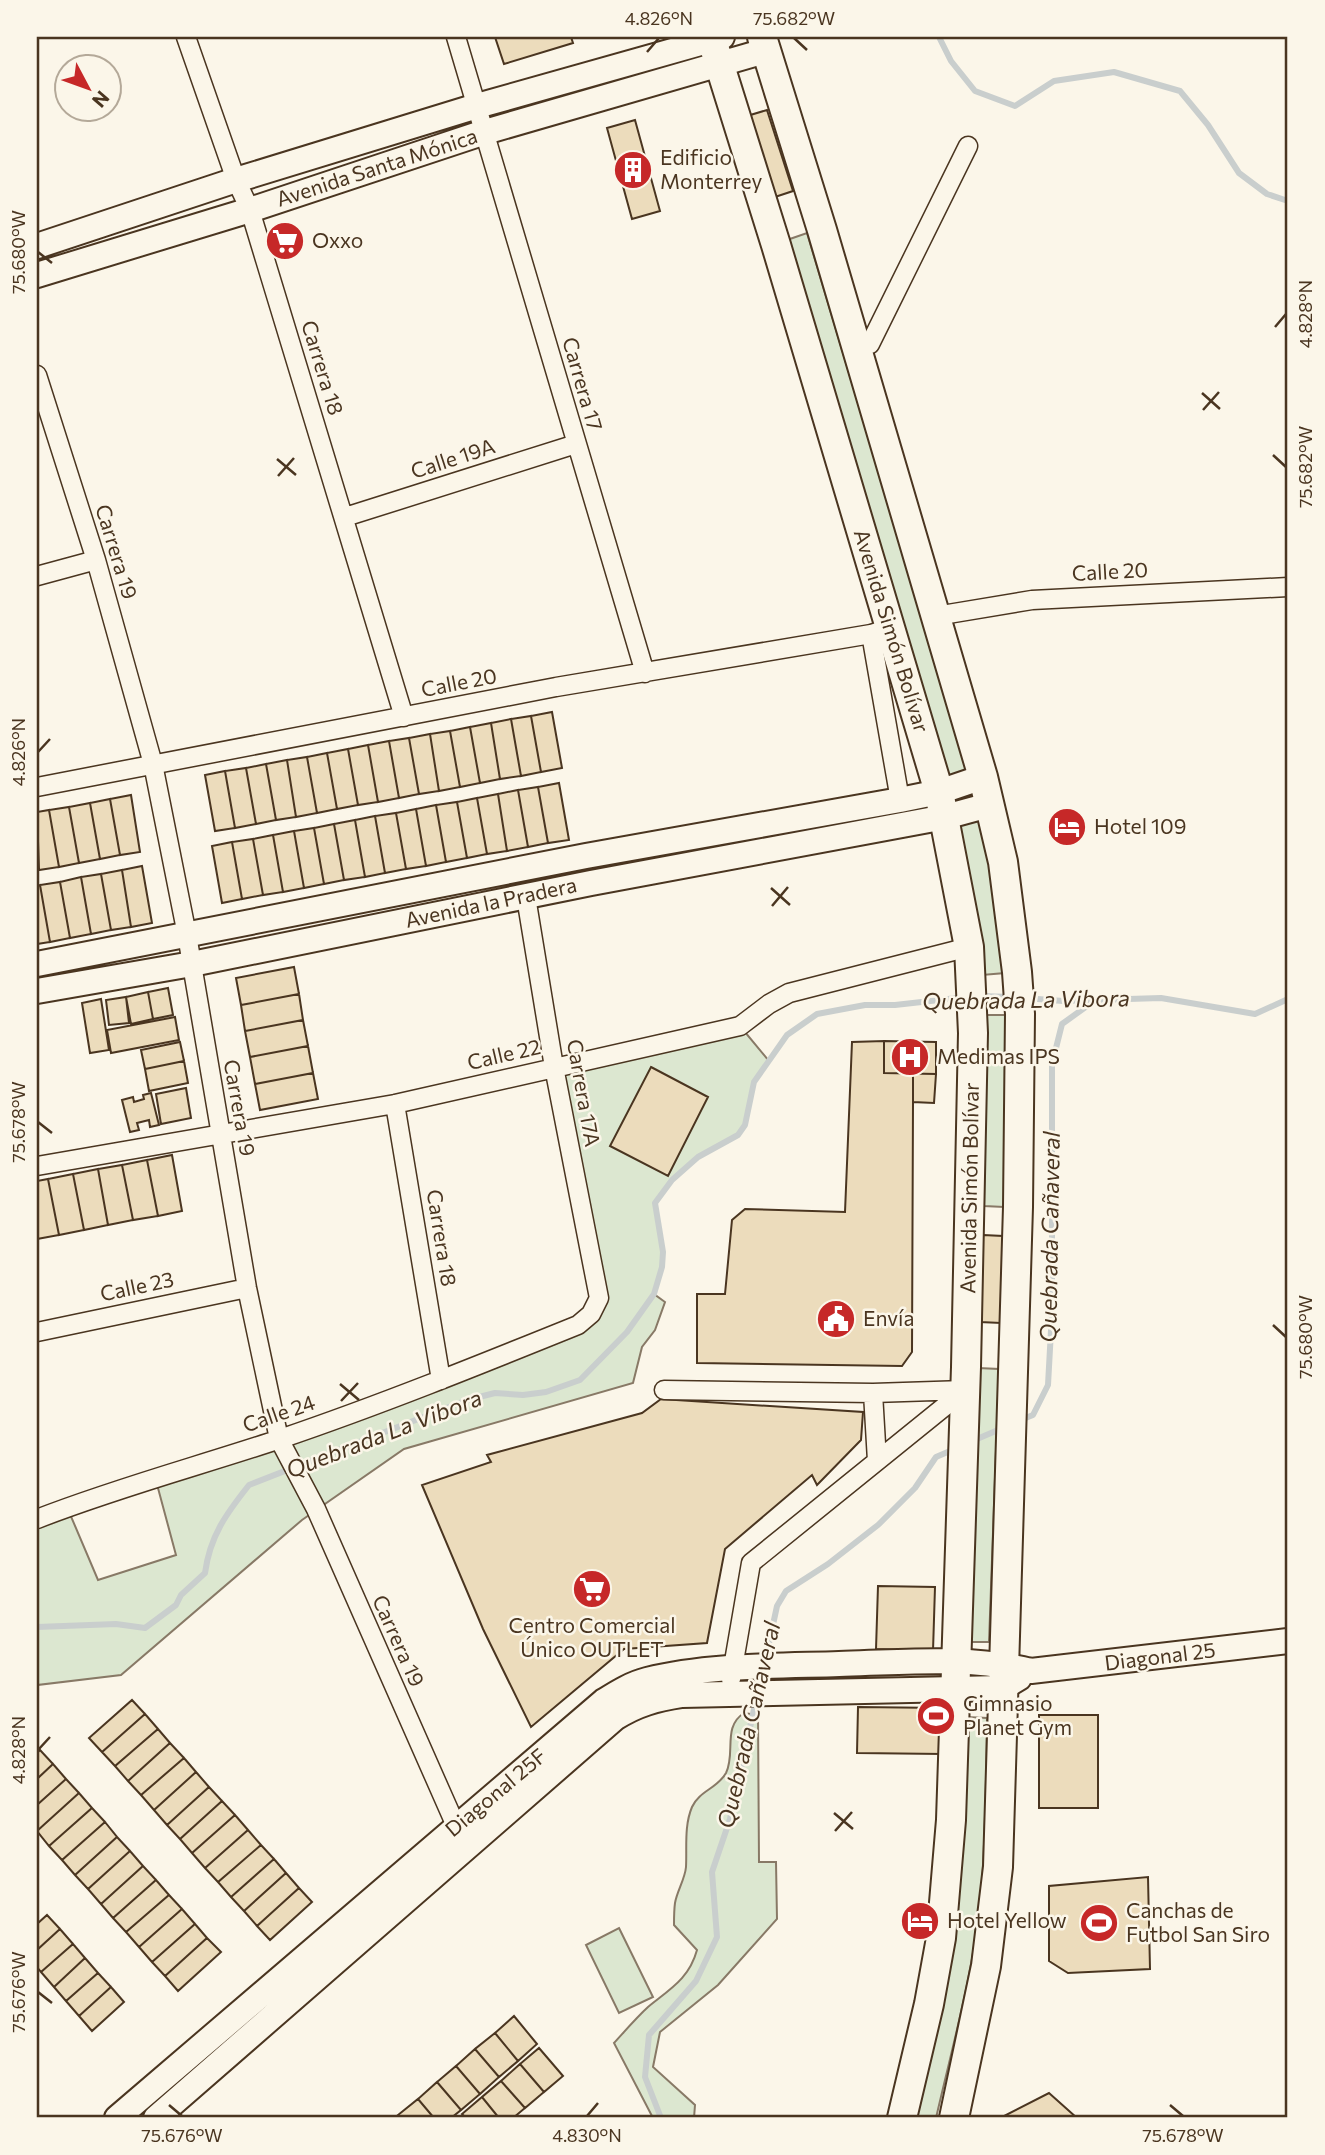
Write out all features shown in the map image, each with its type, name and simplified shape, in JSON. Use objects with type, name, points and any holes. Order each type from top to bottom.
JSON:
[{"type":"main road","name":"Avenida Simón Bolívar","points":[[716,44],[776,245],[880,631],[942,804],[969,947],[973,1015],[965,1403],[951,1820],[941,1938],[929,2004],[902,2118]]},
{"type":"main road","points":[[763,44],[983,776],[1003,862],[1017,972],[1020,1014],[1017,1207],[1002,1676],[1000,1832],[996,1897],[986,1966],[954,2118]]},
{"type":"street","name":"Carrera 18","points":[[186,37],[236,180],[250,210],[404,717]]},
{"type":"street","name":"Carrera 17","points":[[456,37],[645,673]]},
{"type":"street","name":"Avenida Santa Mónica","points":[[37,246],[236,180],[477,106],[716,44]]},
{"type":"street","name":"Avenida Santa Mónica","points":[[37,275],[250,210],[485,132],[716,44]]},
{"type":"street","points":[[716,44],[763,44]]},
{"type":"street","points":[[855,347],[870,344],[968,146]]},
{"type":"street","name":"Carrera 19","points":[[37,375],[96,560],[153,764],[187,935],[247,1288],[279,1439],[307,1493],[463,1835]]},
{"type":"street","name":"Calle 19A","points":[[345,517],[576,444]]},
{"type":"street","points":[[37,576],[96,560]]},
{"type":"street","name":"Calle 20","points":[[936,616],[1032,600],[1288,587]]},
{"type":"street","points":[[880,631],[900,800]]},
{"type":"street","name":"Calle 20","points":[[37,787],[556,687],[880,631]]},
{"type":"street","points":[[942,804],[983,776]]},
{"type":"street","name":"Avenida la Pradera","points":[[37,964],[586,856],[900,800],[942,804]]},
{"type":"street","points":[[942,804],[989,805]]},
{"type":"street","name":"Avenida la Pradera","points":[[37,991],[192,964],[526,897],[942,804]]},
{"type":"street","name":"Carrera 17A","points":[[526,897],[554,1066],[599,1298]]},
{"type":"street","name":"Calle 22","points":[[37,1166],[395,1104],[554,1066],[740,1027],[769,1004],[789,993],[969,947]]},
{"type":"street","name":"Carrera 18","points":[[395,1104],[441,1380]]},
{"type":"street","name":"Calle 23","points":[[37,1332],[247,1288]]},
{"type":"street","name":"Calle 24","points":[[37,1518],[155,1477],[279,1439],[441,1380],[578,1325],[591,1314],[599,1298]]},
{"type":"street","points":[[664,1390],[873,1393],[965,1403]]},
{"type":"street","points":[[873,1393],[877,1461]]},
{"type":"street","points":[[738,1681],[751,1563],[877,1461],[965,1403]]},
{"type":"street","name":"Diagonal 25","points":[[1002,1676],[1288,1641]]},
{"type":"street","name":"Diagonal 25F","points":[[738,1681],[781,1666],[955,1675]]},
{"type":"street","points":[[955,1675],[1002,1676]]},
{"type":"street","name":"Diagonal 25F","points":[[156,2118],[604,1702],[622,1690],[664,1676],[738,1681],[782,1692],[955,1675]]},
{"type":"street","name":"Diagonal 25F","points":[[117,2118],[463,1835]]},
{"type":"green space","points":[[807,233],[971,780],[949,788],[787,240]]},
{"type":"green space","points":[[979,808],[1002,937],[1005,973],[982,975],[955,815]]},
{"type":"green space","points":[[985,1015],[1007,1015],[1004,1207],[984,1206]]},
{"type":"green space","points":[[740,1026],[769,1061],[754,1082],[745,1125],[738,1135],[698,1157],[672,1180],[655,1203],[663,1252],[662,1267],[654,1294],[665,1302],[655,1330],[642,1347],[633,1383],[404,1449],[302,1520],[121,1675],[37,1685],[37,1519],[67,1507],[98,1580],[176,1555],[155,1477],[578,1325],[599,1297],[554,1067]]},
{"type":"green space","points":[[978,1368],[999,1369],[989,1642],[970,1642]]},
{"type":"green space","points":[[744,1713],[758,1715],[759,1862],[776,1862],[777,1919],[718,1985],[660,2032],[653,2067],[695,2105],[694,2118],[653,2118],[614,2043],[644,2011],[678,1983],[694,1960],[697,1950],[674,1925],[675,1903],[686,1867],[688,1822],[695,1802],[726,1773],[733,1725]]},
{"type":"green space","points":[[966,1717],[987,1718],[986,1806],[978,1922],[962,2007],[936,2118],[915,2118]]},
{"type":"green space","points":[[619,1928],[653,1997],[619,2013],[586,1945]]},
{"type":"building","points":[[495,37],[571,37],[573,43],[504,64]]},
{"type":"building","points":[[767,110],[793,191],[772,198],[747,116]]},
{"type":"building","name":"Edificio Monterrey","points":[[635,120],[660,211],[632,219],[607,128]]},
{"type":"building","points":[[552,712],[562,768],[541,772],[531,716]]},
{"type":"building","points":[[531,716],[541,772],[521,776],[511,719]]},
{"type":"building","points":[[511,719],[521,776],[500,779],[491,723]]},
{"type":"building","points":[[491,723],[500,779],[480,783],[470,727]]},
{"type":"building","points":[[470,727],[480,783],[460,787],[450,731]]},
{"type":"building","points":[[450,731],[460,787],[439,791],[430,734]]},
{"type":"building","points":[[430,734],[439,791],[419,794],[409,738]]},
{"type":"building","points":[[409,738],[419,794],[399,798],[389,741]]},
{"type":"building","points":[[389,741],[399,798],[378,802],[368,745]]},
{"type":"building","points":[[368,745],[378,802],[358,805],[348,749]]},
{"type":"building","points":[[348,749],[358,805],[337,809],[327,753]]},
{"type":"building","points":[[327,753],[337,809],[317,813],[307,757]]},
{"type":"building","points":[[307,757],[317,813],[296,817],[287,760]]},
{"type":"building","points":[[287,760],[296,817],[276,820],[266,764]]},
{"type":"building","points":[[266,764],[276,820],[256,824],[246,768]]},
{"type":"building","points":[[246,768],[256,824],[235,828],[225,771]]},
{"type":"building","points":[[225,771],[235,828],[215,831],[205,775]]},
{"type":"building","points":[[559,783],[569,840],[548,843],[538,787]]},
{"type":"building","points":[[538,787],[548,843],[528,847],[518,790]]},
{"type":"building","points":[[518,790],[528,847],[507,851],[498,794]]},
{"type":"building","points":[[498,794],[507,851],[487,854],[477,798]]},
{"type":"building","points":[[131,795],[140,852],[120,855],[110,799]]},
{"type":"building","points":[[477,798],[487,854],[467,858],[457,802]]},
{"type":"building","points":[[110,799],[120,855],[100,859],[90,803]]},
{"type":"building","points":[[457,802],[467,858],[446,862],[436,805]]},
{"type":"building","points":[[90,803],[100,859],[79,863],[69,807]]},
{"type":"building","points":[[436,805],[446,862],[426,866],[416,809]]},
{"type":"building","points":[[69,807],[79,863],[59,867],[49,810]]},
{"type":"building","points":[[416,809],[426,866],[406,869],[396,813]]},
{"type":"building","points":[[49,810],[59,867],[39,870],[37,812]]},
{"type":"building","points":[[396,813],[406,869],[385,873],[375,816]]},
{"type":"building","points":[[375,816],[385,873],[365,877],[355,820]]},
{"type":"building","points":[[355,820],[365,877],[344,880],[334,824]]},
{"type":"building","points":[[334,824],[344,880],[324,884],[314,828]]},
{"type":"building","points":[[314,828],[324,884],[304,888],[294,831]]},
{"type":"building","points":[[294,831],[304,888],[283,892],[273,835]]},
{"type":"building","points":[[273,835],[283,892],[263,895],[253,839]]},
{"type":"building","points":[[253,839],[263,895],[242,899],[232,842]]},
{"type":"building","points":[[232,842],[242,899],[222,903],[212,846]]},
{"type":"building","points":[[142,866],[152,923],[131,927],[122,870]]},
{"type":"building","points":[[122,870],[131,927],[111,930],[101,874]]},
{"type":"building","points":[[101,874],[111,930],[91,934],[81,877]]},
{"type":"building","points":[[81,877],[91,934],[70,938],[60,882]]},
{"type":"building","points":[[60,882],[70,938],[50,942],[40,885]]},
{"type":"building","points":[[40,885],[50,942],[37,944],[37,886]]},
{"type":"building","points":[[294,967],[299,994],[241,1005],[236,978]]},
{"type":"building","points":[[168,988],[173,1015],[153,1019],[148,992]]},
{"type":"building","points":[[148,992],[153,1019],[131,1024],[126,997]]},
{"type":"building","points":[[299,994],[303,1020],[245,1031],[241,1005]]},
{"type":"building","points":[[126,997],[129,1023],[109,1025],[106,1000]]},
{"type":"building","points":[[101,999],[109,1050],[90,1053],[82,1003]]},
{"type":"building","points":[[175,1017],[179,1040],[111,1053],[107,1030]]},
{"type":"building","points":[[303,1020],[308,1046],[250,1057],[245,1031]]},
{"type":"building","points":[[884,1041],[884,1073],[936,1074],[934,1103],[913,1102],[912,1352],[902,1366],[697,1363],[697,1294],[725,1294],[732,1220],[745,1209],[845,1212],[852,1042]]},
{"type":"building","name":"Medimas IPS","points":[[884,1041],[936,1042],[936,1074],[884,1073]]},
{"type":"building","points":[[180,1042],[184,1061],[145,1069],[141,1050]]},
{"type":"building","points":[[308,1046],[313,1073],[255,1084],[250,1057]]},
{"type":"building","points":[[184,1061],[188,1083],[149,1091],[145,1069]]},
{"type":"building","points":[[651,1067],[708,1097],[668,1176],[610,1146]]},
{"type":"building","points":[[313,1073],[318,1099],[260,1110],[255,1084]]},
{"type":"building","points":[[913,1074],[936,1074],[934,1103],[913,1102]]},
{"type":"building","points":[[186,1088],[191,1118],[161,1124],[156,1094]]},
{"type":"building","points":[[151,1093],[159,1125],[150,1127],[149,1120],[137,1123],[139,1130],[130,1132],[122,1100],[133,1097],[134,1102]]},
{"type":"building","points":[[172,1155],[182,1211],[158,1216],[147,1160]]},
{"type":"building","points":[[147,1160],[158,1216],[133,1220],[122,1165]]},
{"type":"building","points":[[122,1165],[133,1220],[108,1225],[98,1169]]},
{"type":"building","points":[[98,1169],[108,1225],[84,1230],[73,1174]]},
{"type":"building","points":[[73,1174],[84,1230],[59,1235],[48,1179]]},
{"type":"building","points":[[48,1179],[59,1235],[37,1239],[37,1181]]},
{"type":"building","points":[[983,1235],[1003,1236],[1001,1323],[980,1322]]},
{"type":"building","name":"Centro Comercial Único OUTLET","points":[[661,1399],[863,1412],[861,1440],[817,1485],[812,1475],[725,1549],[707,1643],[624,1649],[531,1727],[483,1629],[422,1485],[491,1462],[487,1455],[642,1413]]},
{"type":"building","points":[[878,1586],[935,1587],[933,1651],[876,1649]]},
{"type":"building","points":[[132,1700],[145,1714],[102,1752],[89,1738]]},
{"type":"building","points":[[858,1707],[944,1708],[943,1754],[857,1753]]},
{"type":"building","points":[[145,1714],[158,1729],[115,1766],[102,1752]]},
{"type":"building","points":[[1039,1715],[1098,1715],[1098,1808],[1039,1808]]},
{"type":"building","points":[[158,1729],[170,1743],[128,1781],[115,1766]]},
{"type":"building","points":[[170,1743],[184,1758],[141,1795],[128,1781]]},
{"type":"building","points":[[40,1750],[53,1764],[37,1779],[37,1753]]},
{"type":"building","points":[[184,1758],[196,1772],[154,1810],[141,1795]]},
{"type":"building","points":[[53,1764],[66,1779],[37,1805],[37,1779]]},
{"type":"building","points":[[196,1772],[209,1787],[167,1825],[154,1810]]},
{"type":"building","points":[[66,1779],[79,1793],[37,1831],[37,1805]]},
{"type":"building","points":[[209,1787],[222,1801],[180,1839],[167,1825]]},
{"type":"building","points":[[79,1793],[92,1808],[49,1846],[37,1831]]},
{"type":"building","points":[[222,1801],[235,1815],[192,1853],[180,1839]]},
{"type":"building","points":[[92,1808],[105,1822],[62,1860],[49,1846]]},
{"type":"building","points":[[235,1815],[248,1830],[205,1868],[192,1853]]},
{"type":"building","points":[[105,1822],[117,1837],[75,1875],[62,1860]]},
{"type":"building","points":[[248,1830],[261,1845],[218,1882],[205,1868]]},
{"type":"building","points":[[117,1837],[130,1851],[88,1889],[75,1875]]},
{"type":"building","points":[[261,1845],[274,1859],[231,1897],[218,1882]]},
{"type":"building","points":[[130,1851],[143,1866],[101,1904],[88,1889]]},
{"type":"building","points":[[274,1859],[286,1873],[244,1911],[231,1897]]},
{"type":"building","points":[[143,1866],[156,1880],[113,1918],[101,1904]]},
{"type":"building","points":[[286,1873],[299,1888],[257,1926],[244,1911]]},
{"type":"building","name":"Canchas de Futbol San Siro","points":[[1148,1877],[1150,1969],[1068,1973],[1049,1961],[1049,1886]]},
{"type":"building","points":[[156,1880],[169,1895],[126,1932],[113,1918]]},
{"type":"building","points":[[299,1888],[312,1902],[270,1940],[257,1926]]},
{"type":"building","points":[[169,1895],[182,1909],[139,1947],[126,1932]]},
{"type":"building","points":[[182,1909],[195,1924],[152,1962],[139,1947]]},
{"type":"building","points":[[47,1915],[60,1929],[37,1950],[37,1924]]},
{"type":"building","points":[[195,1924],[207,1938],[165,1976],[152,1962]]},
{"type":"building","points":[[60,1929],[73,1944],[41,1972],[37,1967],[37,1950]]},
{"type":"building","points":[[207,1938],[221,1952],[178,1991],[165,1976]]},
{"type":"building","points":[[73,1944],[85,1958],[54,1987],[41,1972]]},
{"type":"building","points":[[85,1958],[98,1973],[66,2001],[54,1987]]},
{"type":"building","points":[[98,1973],[111,1987],[79,2016],[66,2001]]},
{"type":"building","points":[[111,1987],[124,2002],[92,2031],[79,2016]]},
{"type":"building","points":[[514,2016],[537,2044],[518,2061],[495,2033]]},
{"type":"building","points":[[495,2033],[518,2061],[499,2077],[475,2049]]},
{"type":"building","points":[[539,2048],[563,2076],[544,2092],[520,2064]]},
{"type":"building","points":[[475,2049],[499,2077],[480,2094],[456,2066]]},
{"type":"building","points":[[520,2064],[544,2092],[525,2108],[501,2081]]},
{"type":"building","points":[[456,2066],[480,2094],[461,2110],[437,2082]]},
{"type":"building","points":[[501,2081],[525,2108],[513,2118],[499,2118],[482,2097]]},
{"type":"building","points":[[437,2082],[461,2110],[451,2118],[434,2118],[418,2099]]},
{"type":"building","points":[[1049,2093],[1077,2118],[1003,2118],[1004,2116]]},
{"type":"building","points":[[482,2097],[499,2118],[466,2118],[462,2114]]},
{"type":"building","points":[[418,2099],[434,2118],[401,2118],[398,2115]]},
{"type":"waterway","points":[[939,37],[951,61],[975,91],[1015,106],[1054,81],[1114,72],[1180,91],[1208,125],[1239,173],[1267,194],[1288,201]]},
{"type":"waterway","name":"Quebrada La Vibora","points":[[980,996],[1011,997]]},
{"type":"waterway","name":"Quebrada La Vibora","points":[[37,1627],[116,1624],[145,1628],[176,1605],[181,1595],[205,1573],[220,1526],[249,1485],[467,1400],[495,1393],[523,1395],[546,1392],[580,1380],[627,1332],[654,1294],[662,1267],[663,1252],[655,1203],[672,1180],[698,1157],[738,1135],[745,1125],[754,1082],[787,1035],[817,1014],[865,1005],[895,1005],[966,997]]},
{"type":"waterway","name":"Quebrada La Vibora","points":[[1025,998],[1063,1001],[1161,998],[1255,1014],[1288,999]]},
{"type":"waterway","name":"Quebrada Cañaveral","points":[[1018,1421],[1033,1415],[1048,1385],[1052,1312],[1052,1064],[1062,1024],[1094,1001]]},
{"type":"waterway","name":"Quebrada Cañaveral","points":[[970,1442],[1005,1427]]},
{"type":"waterway","name":"Quebrada Cañaveral","points":[[765,1662],[777,1606],[786,1591],[828,1564],[878,1525],[915,1488],[936,1457],[957,1448]]},
{"type":"waterway","name":"Quebrada Cañaveral","points":[[661,2118],[645,2077],[649,2035],[696,1981],[717,1937],[712,1872],[730,1819],[756,1700]]},
{"type":"place","name":"Edificio Monterrey","points":[[633,170]]},
{"type":"place","name":"Oxxo","points":[[285,241]]},
{"type":"place","name":"Hotel 109","points":[[1067,827]]},
{"type":"place","name":"Medimas IPS","points":[[910,1057]]},
{"type":"place","name":"Envía","points":[[836,1319]]},
{"type":"place","name":"Centro Comercial Único OUTLET","points":[[592,1589]]},
{"type":"place","name":"Gimnasio Planet Gym","points":[[936,1716]]},
{"type":"place","name":"Hotel Yellow","points":[[920,1921]]},
{"type":"place","name":"Canchas de Futbol San Siro","points":[[1099,1923]]}]
